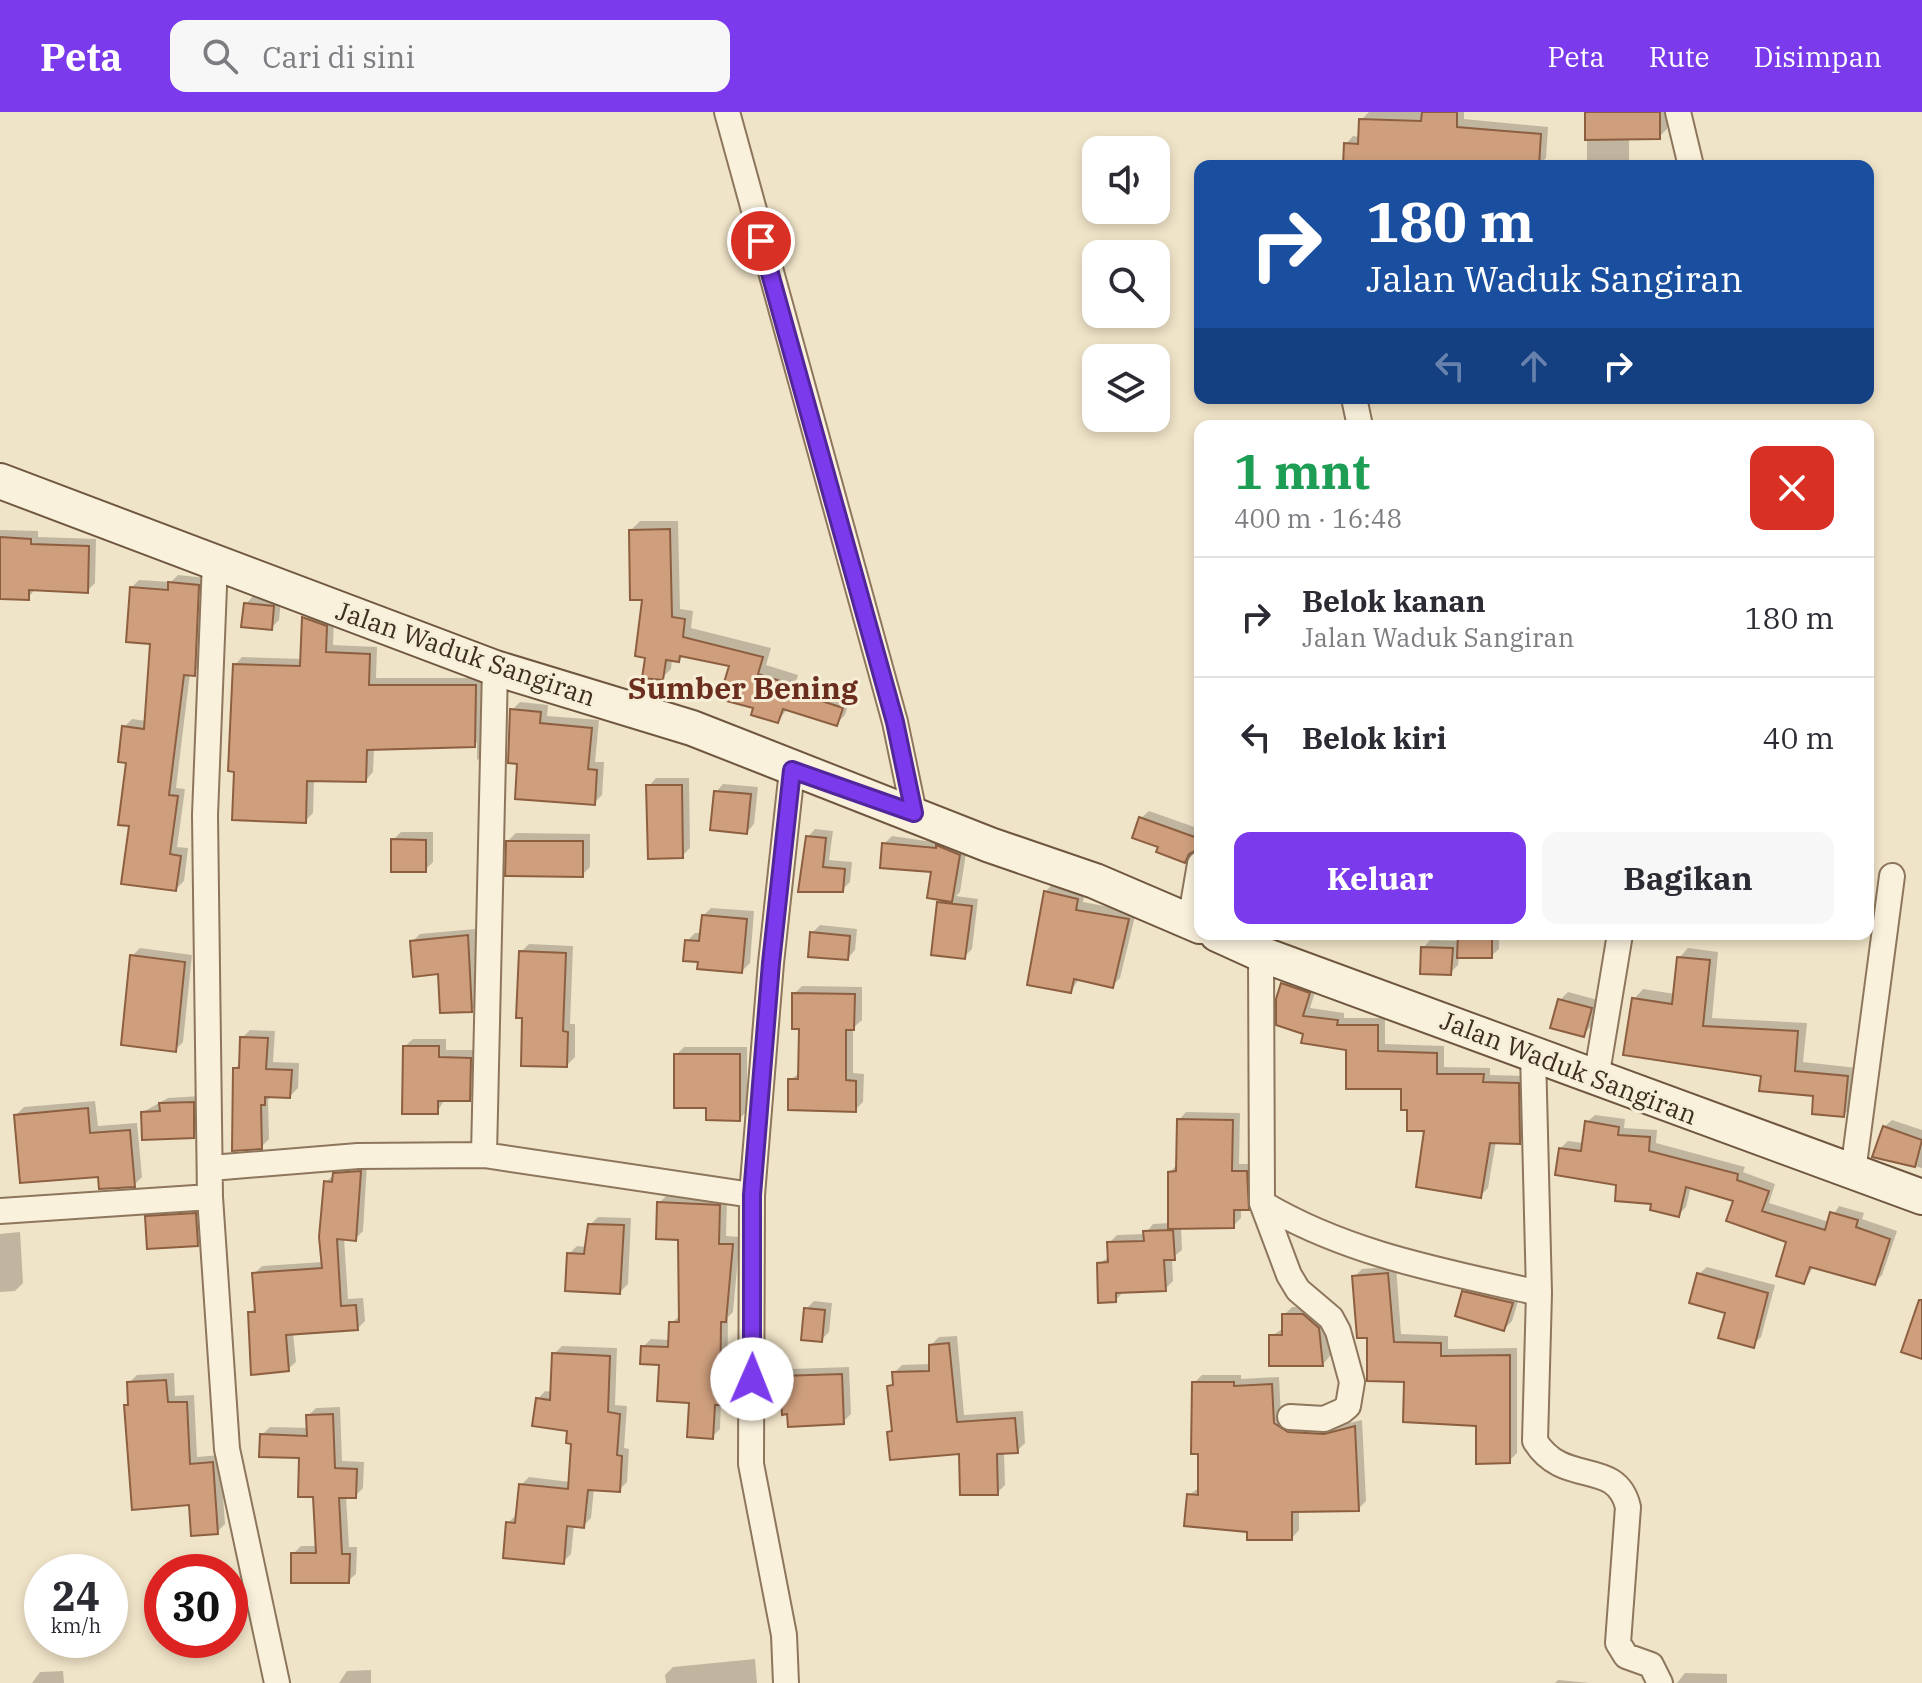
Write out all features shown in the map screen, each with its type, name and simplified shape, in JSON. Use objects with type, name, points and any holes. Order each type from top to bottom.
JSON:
[{"type":"street","points":[[727,112],[895,722],[914,813]]},
{"type":"street","points":[[1678,112],[1690,160]]},
{"type":"street","name":"Jalan Waduk Sangiran","points":[[0,481],[495,668],[692,728],[792,770],[914,813],[1194,924]]},
{"type":"street","points":[[215,561],[205,815],[210,1197],[227,1449],[277,1683]]},
{"type":"street","points":[[484,1155],[495,668]]},
{"type":"street","points":[[786,1683],[784,1635],[751,1464],[752,1195],[771,963],[792,770]]},
{"type":"street","points":[[1853,1172],[1892,876]]},
{"type":"street","name":"Jalan Waduk Sangiran","points":[[1230,940],[1596,1079],[1922,1197]]},
{"type":"street","points":[[1596,1079],[1619,940]]},
{"type":"street","points":[[1261,954],[1262,1203],[1289,1275],[1298,1290],[1331,1318],[1338,1331],[1352,1382],[1348,1406],[1342,1411],[1324,1419],[1290,1417]]},
{"type":"street","points":[[1533,1054],[1539,1293],[1535,1441],[1548,1459],[1616,1482],[1625,1493],[1628,1507],[1618,1643],[1626,1656],[1651,1665],[1660,1683]]},
{"type":"street","points":[[211,1168],[358,1156],[484,1155],[752,1195]]},
{"type":"street","points":[[0,1211],[210,1197]]},
{"type":"street","points":[[1262,1203],[1304,1228],[1363,1251],[1539,1293]]},
{"type":"building","points":[[1422,112],[1457,112],[1457,127],[1541,134],[1539,160],[1343,160],[1344,143],[1358,144],[1359,119],[1421,121]]},
{"type":"building","points":[[1585,112],[1660,112],[1660,139],[1585,140]]},
{"type":"building","points":[[670,529],[672,617],[685,619],[683,637],[763,657],[758,674],[790,684],[789,690],[843,708],[837,726],[783,709],[778,723],[751,715],[753,708],[719,699],[729,666],[680,656],[679,662],[666,660],[663,680],[642,678],[645,658],[635,656],[642,600],[630,600],[629,530]]},
{"type":"building","points":[[0,537],[31,539],[31,544],[89,546],[88,593],[29,590],[29,600],[0,599]]},
{"type":"building","points":[[168,582],[199,585],[195,676],[184,675],[169,795],[178,796],[170,854],[181,856],[176,891],[121,884],[129,826],[118,825],[126,763],[118,762],[122,726],[144,729],[150,644],[126,642],[130,587],[168,590]]},
{"type":"building","points":[[244,603],[274,606],[272,630],[241,627]]},
{"type":"building","points":[[302,617],[327,626],[326,652],[370,654],[369,685],[476,685],[475,747],[367,750],[366,782],[307,781],[306,823],[232,820],[234,772],[228,771],[233,664],[300,666]]},
{"type":"building","points":[[510,709],[541,712],[540,723],[592,728],[588,769],[597,770],[595,805],[515,799],[517,764],[508,763]]},
{"type":"building","points":[[646,785],[682,785],[683,858],[648,859]]},
{"type":"building","points":[[714,791],[751,794],[747,834],[710,830]]},
{"type":"building","points":[[1139,817],[1194,837],[1194,852],[1185,863],[1156,852],[1158,847],[1132,838]]},
{"type":"building","points":[[806,836],[826,838],[823,867],[845,869],[843,892],[798,892]]},
{"type":"building","points":[[391,839],[426,840],[426,872],[391,872]]},
{"type":"building","points":[[506,841],[583,841],[583,877],[505,876]]},
{"type":"building","points":[[882,843],[936,848],[936,845],[960,855],[952,902],[927,898],[931,872],[880,868]]},
{"type":"building","points":[[1044,891],[1078,899],[1076,910],[1129,919],[1113,988],[1074,979],[1071,993],[1027,985]]},
{"type":"building","points":[[937,902],[972,906],[965,959],[931,955]]},
{"type":"building","points":[[702,915],[747,919],[742,973],[697,969],[698,962],[683,961],[685,940],[699,941]]},
{"type":"building","points":[[810,932],[850,936],[848,960],[808,957]]},
{"type":"building","points":[[468,935],[472,1012],[440,1013],[438,974],[413,977],[410,941]]},
{"type":"building","points":[[1458,940],[1492,940],[1492,958],[1457,958]]},
{"type":"building","points":[[1421,947],[1453,948],[1451,975],[1420,974]]},
{"type":"building","points":[[519,951],[566,953],[563,1031],[568,1032],[567,1067],[521,1066],[522,1018],[516,1018]]},
{"type":"building","points":[[130,955],[185,962],[176,1052],[121,1045]]},
{"type":"building","points":[[1677,957],[1710,960],[1703,1026],[1798,1031],[1795,1071],[1848,1076],[1844,1117],[1812,1114],[1813,1096],[1759,1091],[1761,1076],[1623,1055],[1632,998],[1672,1004]]},
{"type":"building","points":[[1281,983],[1310,993],[1303,1016],[1338,1020],[1337,1025],[1378,1025],[1378,1051],[1437,1053],[1437,1074],[1484,1074],[1483,1082],[1519,1083],[1520,1144],[1490,1143],[1481,1198],[1416,1187],[1424,1131],[1407,1131],[1407,1110],[1401,1110],[1401,1089],[1346,1089],[1346,1050],[1301,1043],[1303,1034],[1276,1025],[1276,999]]},
{"type":"building","points":[[792,993],[855,994],[854,1030],[846,1030],[846,1080],[856,1081],[856,1112],[788,1110],[788,1079],[798,1079],[799,1029],[792,1029]]},
{"type":"building","points":[[1558,999],[1592,1008],[1584,1037],[1550,1028]]},
{"type":"building","points":[[240,1037],[268,1038],[266,1069],[292,1070],[290,1098],[265,1097],[265,1105],[261,1105],[262,1149],[232,1151],[233,1068],[239,1068]]},
{"type":"building","points":[[403,1046],[439,1046],[439,1057],[471,1058],[470,1101],[438,1101],[438,1114],[402,1114]]},
{"type":"building","points":[[674,1054],[740,1054],[740,1121],[706,1120],[706,1108],[674,1108]]},
{"type":"building","points":[[194,1102],[194,1138],[142,1140],[141,1112],[160,1111],[159,1103]]},
{"type":"building","points":[[88,1108],[90,1133],[130,1130],[135,1187],[99,1189],[98,1177],[20,1183],[14,1115]]},
{"type":"building","points":[[1177,1119],[1233,1120],[1232,1171],[1247,1171],[1249,1210],[1234,1210],[1234,1228],[1168,1229],[1168,1172],[1176,1171]]},
{"type":"building","points":[[1585,1121],[1619,1127],[1618,1135],[1650,1137],[1649,1151],[1738,1174],[1737,1180],[1769,1191],[1762,1211],[1825,1230],[1830,1212],[1858,1220],[1856,1227],[1890,1239],[1875,1285],[1810,1267],[1804,1284],[1776,1276],[1786,1242],[1726,1221],[1733,1201],[1686,1187],[1679,1217],[1650,1210],[1651,1204],[1615,1201],[1616,1185],[1555,1175],[1559,1148],[1581,1151]]},
{"type":"building","points":[[1883,1126],[1922,1140],[1915,1167],[1872,1157]]},
{"type":"building","points":[[361,1171],[356,1241],[337,1239],[341,1306],[356,1305],[358,1330],[286,1335],[289,1371],[251,1375],[248,1312],[255,1312],[252,1273],[322,1268],[319,1237],[324,1181],[332,1182],[333,1173]]},
{"type":"building","points":[[657,1202],[720,1205],[719,1244],[733,1244],[726,1322],[721,1322],[720,1405],[715,1405],[713,1439],[687,1437],[689,1403],[657,1401],[659,1365],[640,1364],[641,1346],[668,1347],[669,1322],[679,1322],[678,1240],[656,1239]]},
{"type":"building","points":[[196,1213],[198,1246],[147,1249],[145,1216]]},
{"type":"building","points":[[588,1224],[624,1225],[620,1294],[565,1291],[567,1253],[584,1254]]},
{"type":"building","points":[[1173,1230],[1175,1260],[1164,1260],[1166,1291],[1116,1293],[1116,1302],[1098,1303],[1097,1263],[1108,1262],[1107,1242],[1144,1241],[1143,1231]]},
{"type":"building","points":[[1388,1273],[1394,1342],[1441,1343],[1441,1356],[1510,1355],[1510,1463],[1476,1464],[1476,1426],[1403,1422],[1404,1382],[1367,1381],[1367,1338],[1357,1338],[1352,1276]]},
{"type":"building","points":[[1697,1273],[1768,1293],[1754,1348],[1718,1338],[1725,1313],[1689,1303]]},
{"type":"building","points":[[1462,1291],[1513,1303],[1504,1331],[1455,1316]]},
{"type":"building","points":[[1919,1300],[1922,1300],[1922,1359],[1901,1352]]},
{"type":"building","points":[[804,1308],[825,1310],[822,1342],[801,1340]]},
{"type":"building","points":[[1282,1314],[1303,1314],[1319,1328],[1323,1366],[1269,1366],[1269,1335],[1282,1335]]},
{"type":"building","points":[[949,1343],[957,1422],[1015,1418],[1018,1453],[997,1454],[998,1495],[960,1495],[959,1454],[890,1460],[887,1432],[892,1431],[887,1386],[893,1385],[892,1372],[929,1371],[929,1345]]},
{"type":"building","points":[[552,1353],[610,1356],[608,1412],[620,1414],[617,1455],[622,1456],[620,1492],[588,1490],[584,1528],[567,1526],[564,1564],[503,1558],[506,1522],[515,1523],[519,1484],[568,1489],[571,1444],[566,1443],[567,1431],[532,1426],[536,1398],[550,1400]]},
{"type":"building","points":[[842,1374],[844,1424],[788,1427],[787,1414],[782,1415],[780,1376]]},
{"type":"building","points":[[166,1380],[168,1402],[187,1402],[190,1464],[213,1462],[218,1534],[191,1536],[189,1505],[132,1510],[124,1405],[128,1405],[127,1382]]},
{"type":"building","points":[[1192,1382],[1234,1382],[1234,1386],[1272,1384],[1274,1423],[1288,1432],[1324,1434],[1355,1426],[1359,1511],[1292,1512],[1292,1540],[1247,1540],[1247,1532],[1184,1526],[1187,1494],[1198,1495],[1198,1454],[1191,1454]]},
{"type":"building","points":[[333,1414],[335,1468],[357,1469],[356,1498],[339,1498],[342,1554],[350,1554],[349,1583],[291,1583],[291,1553],[316,1553],[313,1497],[298,1497],[299,1458],[259,1457],[260,1434],[307,1436],[306,1415]]},
{"type":"district","name":"Sumber Bening","points":[[743,687]]},
{"type":"route","points":[[752,1379],[752,1195],[771,963],[792,770],[914,813],[895,722],[761,241]]}]
